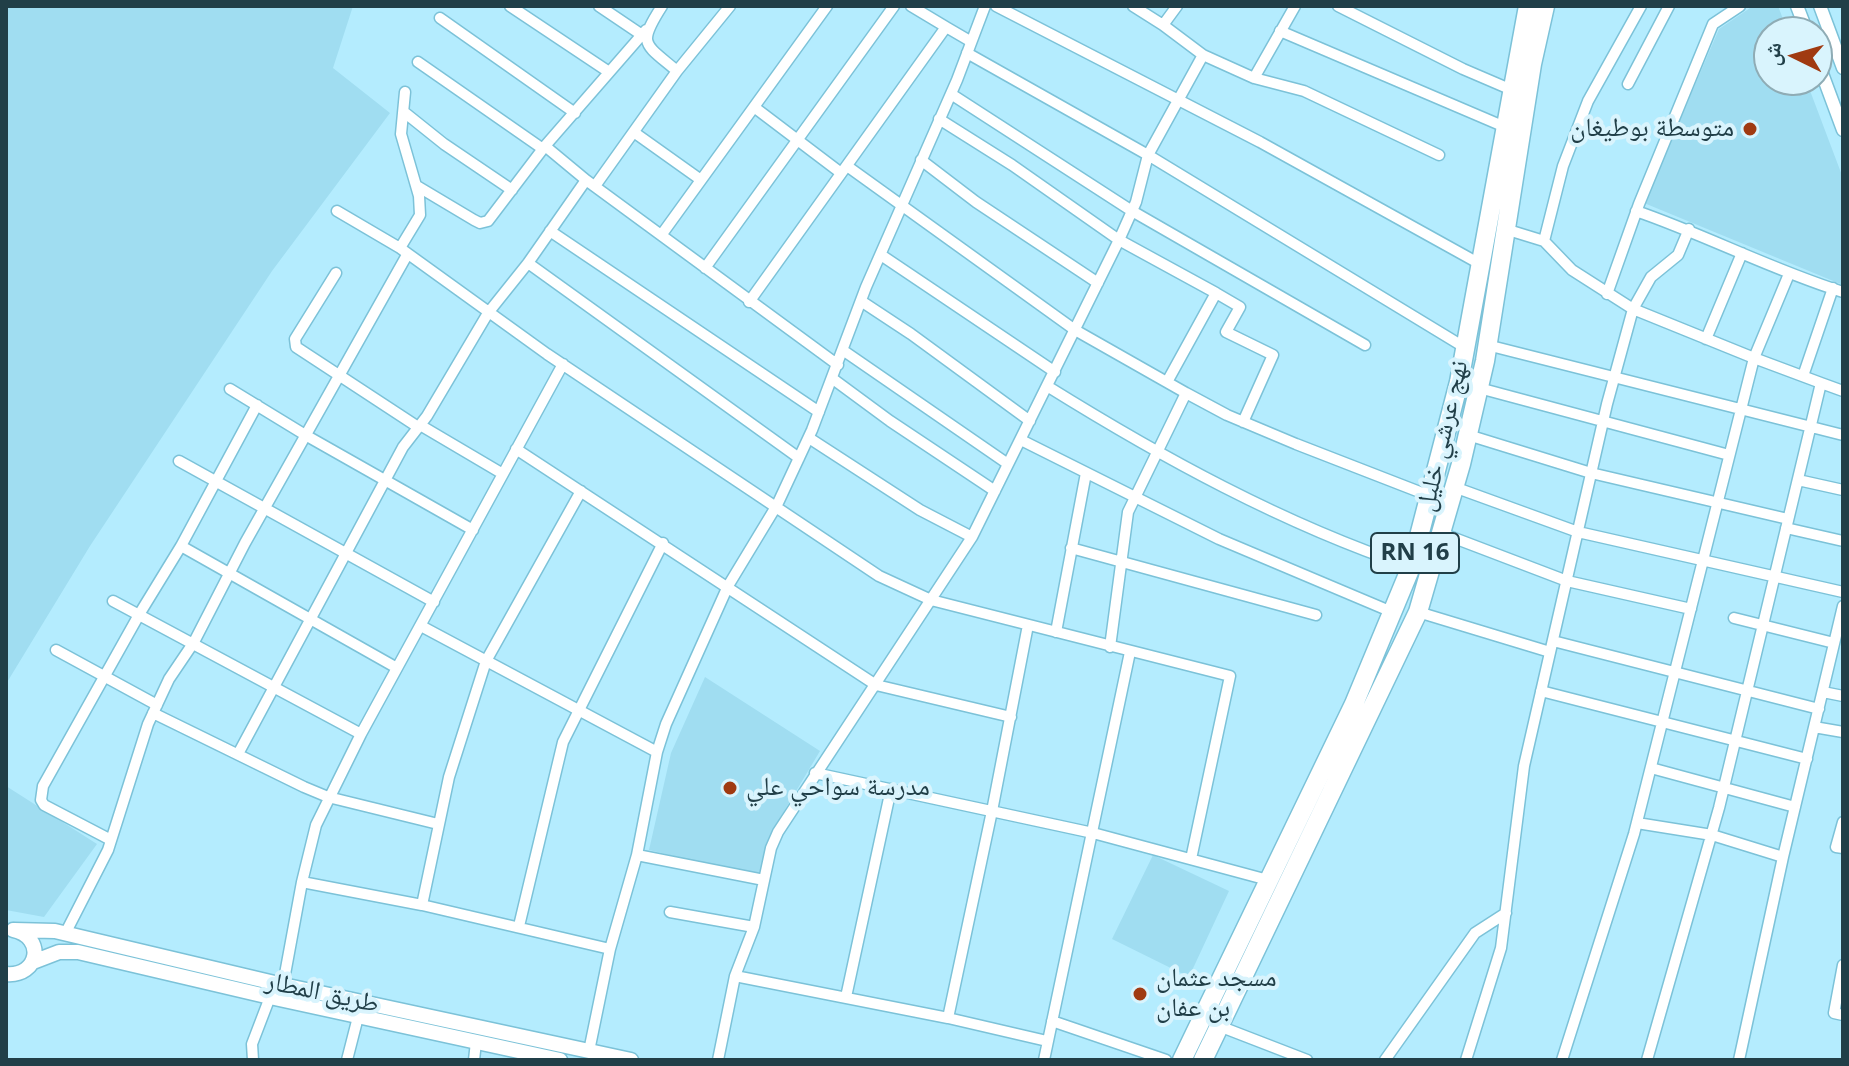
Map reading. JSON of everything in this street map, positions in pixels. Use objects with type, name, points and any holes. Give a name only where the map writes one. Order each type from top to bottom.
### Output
[{"type":"highway","name":"نهج عرشي خليل","points":[[1182,1060],[1354,704],[1411,567],[1459,382],[1528,6]]},
{"type":"highway","name":"نهج عرشي خليل","points":[[1203,1060],[1418,612],[1479,388],[1532,64],[1545,6]]},
{"type":"main road","name":"طريق المطار","points":[[10,930],[45,930],[65,934],[588,1056],[631,1060]]},
{"type":"main road","points":[[10,930],[24,933],[35,951],[33,962],[26,970],[10,977]]},
{"type":"main road","name":"طريق المطار","points":[[33,962],[59,952],[78,952],[560,1060]]},
{"type":"street","points":[[510,6],[609,72]]},
{"type":"street","points":[[599,6],[644,33],[648,46],[677,71]]},
{"type":"street","points":[[417,186],[480,223],[488,221],[544,148],[644,33],[662,6]]},
{"type":"street","points":[[238,754],[384,479],[477,336],[488,313],[550,231],[635,133],[677,71],[730,6]]},
{"type":"street","points":[[662,234],[827,6]]},
{"type":"street","points":[[705,268],[894,6]]},
{"type":"street","points":[[911,6],[970,41]]},
{"type":"street","points":[[588,1056],[610,949],[637,855],[657,752],[684,680],[728,586],[777,505],[809,438],[861,301],[951,94],[985,6]]},
{"type":"street","points":[[996,6],[1179,99],[1480,264]]},
{"type":"street","points":[[1133,6],[1203,55],[1254,78],[1304,91],[1439,155]]},
{"type":"street","points":[[1163,25],[1177,6]]},
{"type":"street","points":[[1254,78],[1295,6]]},
{"type":"street","points":[[1338,6],[1512,90]]},
{"type":"street","points":[[1544,241],[1563,166],[1588,101],[1641,6]]},
{"type":"street","points":[[1628,84],[1669,6]]},
{"type":"street","points":[[1607,294],[1636,211],[1713,24],[1740,6]]},
{"type":"street","points":[[1820,6],[1843,68]]},
{"type":"street","points":[[440,18],[575,113]]},
{"type":"street","points":[[749,302],[946,27]]},
{"type":"street","points":[[1280,31],[1505,127]]},
{"type":"street","points":[[967,53],[1148,155],[1464,347]]},
{"type":"street","points":[[718,1060],[735,976],[754,927],[771,848],[778,832],[972,537],[1119,240],[1144,176],[1148,155],[1203,55]]},
{"type":"street","points":[[418,62],[544,148],[838,365]]},
{"type":"street","points":[[65,934],[111,840],[155,709],[169,679],[194,642],[340,375],[420,215],[417,186],[401,134],[405,92]]},
{"type":"street","points":[[951,94],[1132,211],[1365,345]]},
{"type":"street","points":[[1830,96],[1843,130]]},
{"type":"street","points":[[754,107],[972,255],[1075,330],[1243,422],[1430,496]]},
{"type":"street","points":[[404,112],[444,144],[512,190]]},
{"type":"street","points":[[939,119],[1012,165],[1119,240],[1240,307],[1226,332],[1273,355],[1243,422]]},
{"type":"street","points":[[635,133],[701,180]]},
{"type":"street","points":[[921,160],[976,202],[1098,283]]},
{"type":"street","points":[[337,211],[404,251],[488,313],[879,576],[931,600],[1230,676],[1191,859]]},
{"type":"street","points":[[1636,211],[1689,229],[1789,274],[1838,290],[1803,376]]},
{"type":"street","points":[[1505,229],[1544,241],[1572,270],[1633,309],[1843,391]]},
{"type":"street","points":[[1466,1060],[1501,948],[1524,766],[1603,422],[1633,309],[1651,277],[1678,255],[1689,229]]},
{"type":"street","points":[[550,231],[819,412]]},
{"type":"street","points":[[1706,339],[1742,253]]},
{"type":"street","points":[[881,255],[1055,372]]},
{"type":"street","points":[[528,263],[799,458]]},
{"type":"street","points":[[336,273],[295,343],[300,350],[419,426],[503,474]]},
{"type":"street","points":[[1562,1060],[1637,823],[1754,358],[1789,274]]},
{"type":"street","points":[[1167,382],[1216,293]]},
{"type":"street","points":[[861,301],[1030,421]]},
{"type":"street","points":[[1487,345],[1843,435]]},
{"type":"street","points":[[844,351],[1008,464]]},
{"type":"street","points":[[283,985],[312,836],[328,797],[563,364]]},
{"type":"street","points":[[833,379],[995,491]]},
{"type":"street","points":[[1647,1060],[1725,786],[1821,383]]},
{"type":"street","points":[[1047,386],[1158,454],[1350,546],[1411,567]]},
{"type":"street","points":[[1479,388],[1729,455]]},
{"type":"street","points":[[230,389],[473,530]]},
{"type":"street","points":[[1110,647],[1128,512],[1186,393]]},
{"type":"street","points":[[111,840],[44,805],[41,800],[43,786],[181,546],[257,405]]},
{"type":"street","points":[[1468,435],[1591,473],[1718,501],[1843,541]]},
{"type":"street","points":[[809,438],[920,510],[972,537]]},
{"type":"street","points":[[1021,440],[1219,539],[1392,612]]},
{"type":"street","points":[[516,449],[876,685],[1011,717]]},
{"type":"street","points":[[179,461],[434,602]]},
{"type":"street","points":[[1056,632],[1086,473]]},
{"type":"street","points":[[1798,480],[1843,490]]},
{"type":"street","points":[[1454,487],[1578,532],[1843,592]]},
{"type":"street","points":[[422,905],[438,824],[465,722],[486,661],[581,491]]},
{"type":"street","points":[[1441,533],[1567,581],[1691,609]]},
{"type":"street","points":[[519,926],[563,742],[663,543]]},
{"type":"street","points":[[181,546],[397,668]]},
{"type":"street","points":[[1071,548],[1316,615]]},
{"type":"street","points":[[113,601],[361,734]]},
{"type":"street","points":[[1739,1060],[1783,857],[1843,606]]},
{"type":"street","points":[[1418,612],[1552,647],[1675,672],[1819,709]]},
{"type":"street","points":[[1734,618],[1834,643]]},
{"type":"street","points":[[948,1018],[1028,625]]},
{"type":"street","points":[[421,626],[657,752]]},
{"type":"street","points":[[56,650],[238,754],[328,797],[438,824]]},
{"type":"street","points":[[1044,1060],[1130,652]]},
{"type":"street","points":[[1541,691],[1807,759]]},
{"type":"street","points":[[1823,692],[1843,696]]},
{"type":"street","points":[[1814,727],[1843,732]]},
{"type":"street","points":[[1651,768],[1795,807]]},
{"type":"street","points":[[815,773],[1093,833],[1268,880]]},
{"type":"street","points":[[846,997],[891,789]]},
{"type":"street","points":[[1839,848],[1843,822]]},
{"type":"street","points":[[1637,823],[1712,835],[1783,857]]},
{"type":"street","points":[[637,855],[764,880]]},
{"type":"street","points":[[302,882],[519,926],[610,949]]},
{"type":"street","points":[[670,912],[754,927]]},
{"type":"street","points":[[1385,1060],[1475,933],[1506,913]]},
{"type":"street","points":[[1838,1014],[1843,965]]},
{"type":"street","points":[[735,976],[1047,1041]]},
{"type":"street","points":[[253,1060],[255,1035],[270,997]]},
{"type":"street","points":[[347,1060],[358,1017]]},
{"type":"street","points":[[1052,1021],[1166,1060]]},
{"type":"street","points":[[1219,1026],[1307,1060]]},
{"type":"street","points":[[474,1060],[476,1042]]},
{"type":"shaded area","points":[[6,6],[353,6],[333,68],[390,113],[272,271],[90,546],[6,684]]},
{"type":"shaded area","name":"متوسطة بوطيغان","points":[[1753,6],[1778,6],[1782,16],[1753,16],[1753,96],[1812,96],[1843,178],[1843,285],[1644,203],[1719,29]]},
{"type":"shaded area","name":"مدرسة سواحي علي","points":[[705,677],[820,751],[777,823],[758,876],[649,850],[671,753]]},
{"type":"shaded area","points":[[6,786],[97,844],[44,917],[6,910]]},
{"type":"shaded area","points":[[1153,855],[1229,891],[1189,977],[1112,939]]},
{"type":"place","name":"متوسطة بوطيغان","points":[[1750,129]]},
{"type":"place","name":"مدرسة سواحي علي","points":[[730,788]]},
{"type":"place","name":"مسجد عثمان بن عفان","points":[[1140,994]]}]
